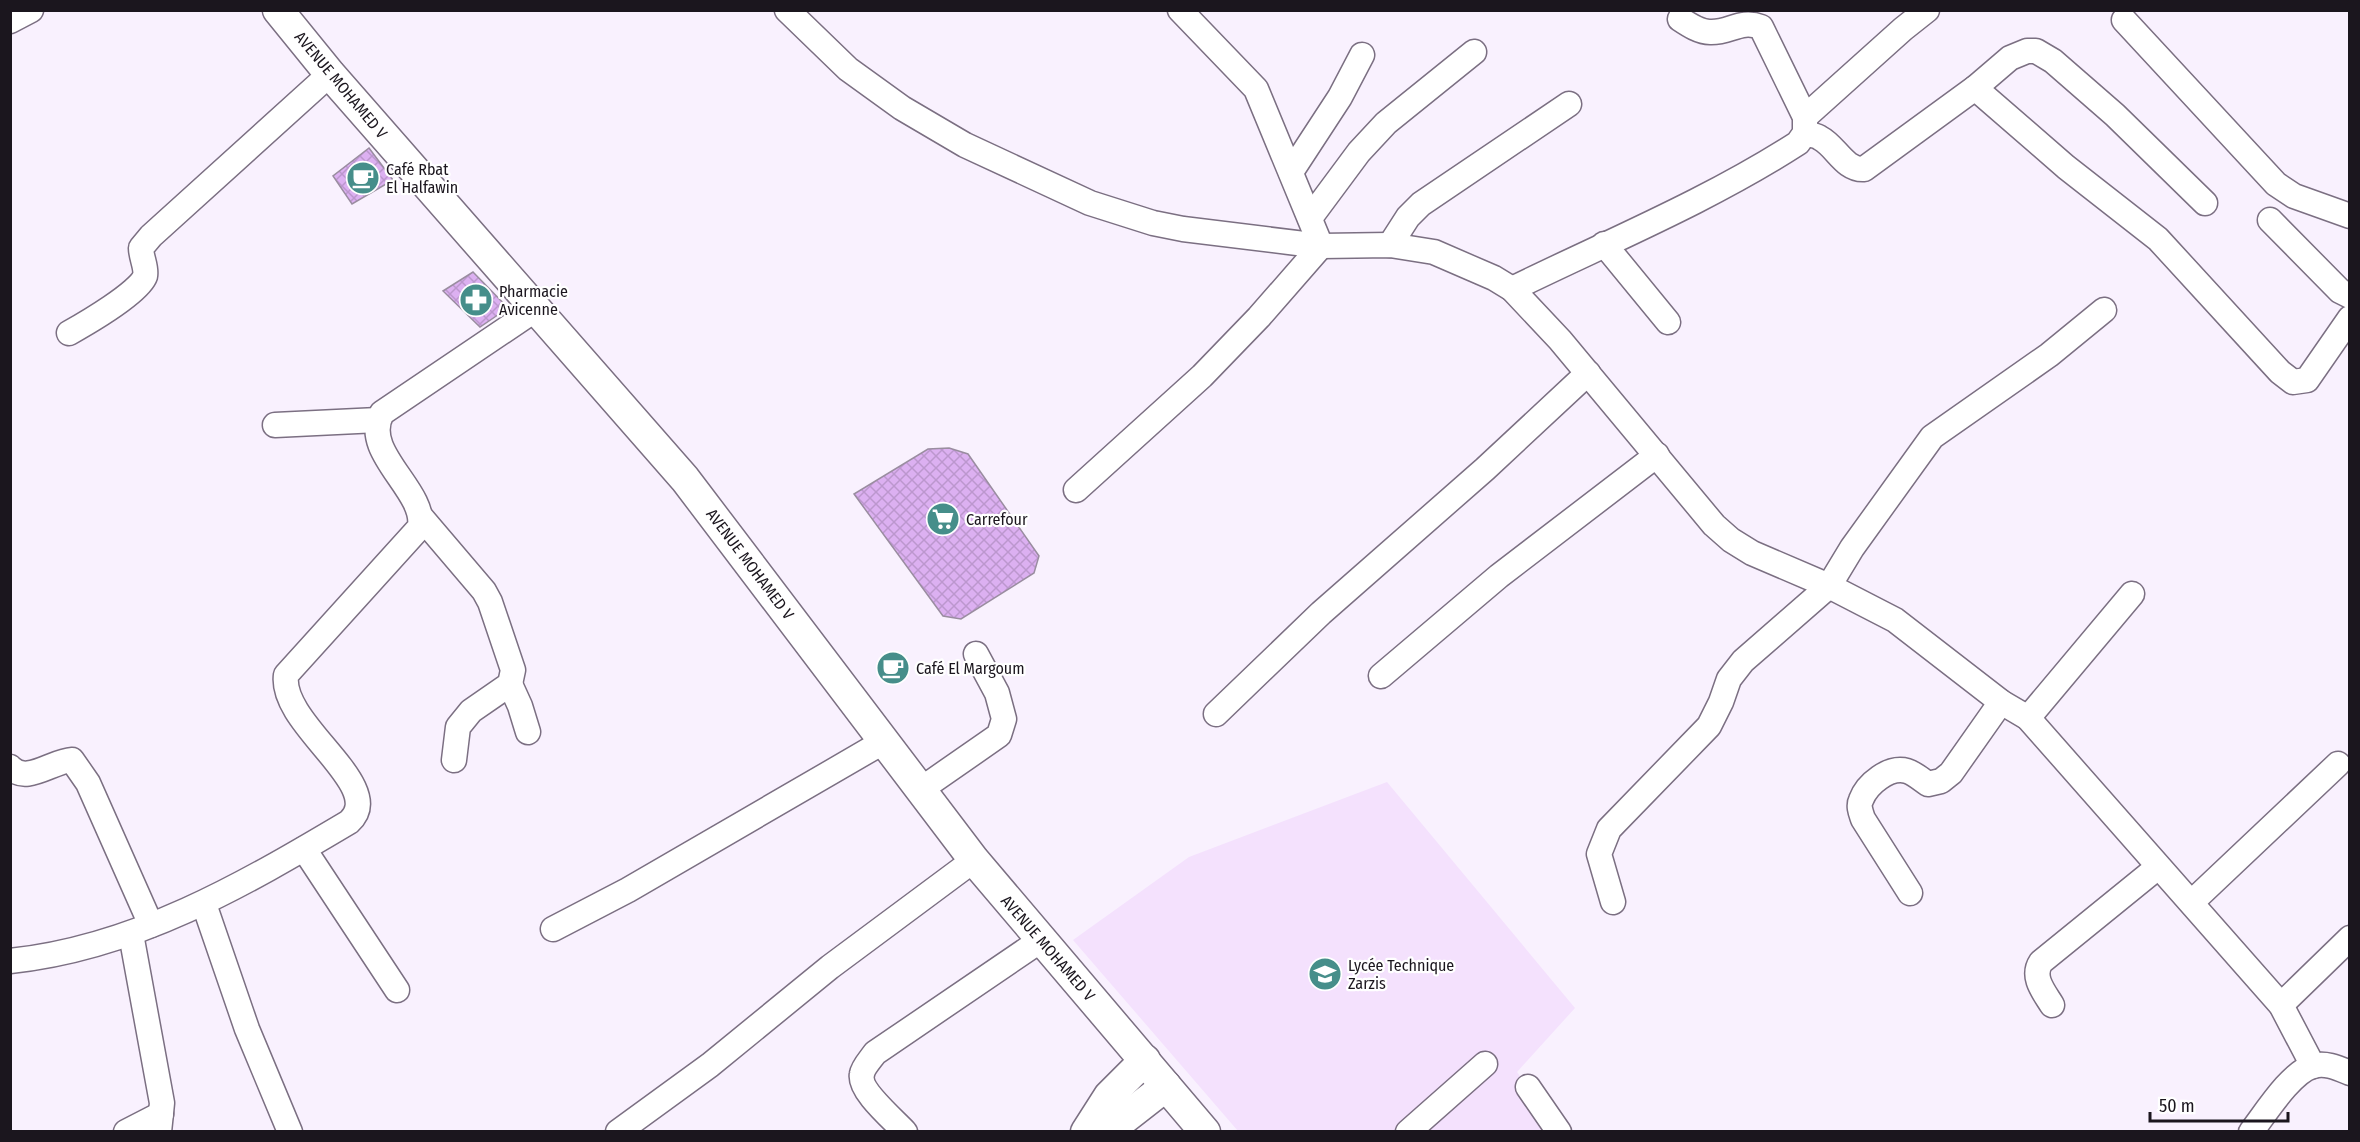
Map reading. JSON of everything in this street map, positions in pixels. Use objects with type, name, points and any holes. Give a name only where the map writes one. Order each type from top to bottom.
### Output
[{"type":"main road","name":"AVENUE MOHAMED V","points":[[279,10],[330,74],[685,479],[974,861],[1205,1131]]},
{"type":"main road","points":[[1086,1131],[1109,1096],[1145,1060]]},
{"type":"main road","points":[[1101,1131],[1125,1118],[1166,1086]]},
{"type":"street","points":[[10,21],[31,10]]},
{"type":"street","points":[[787,10],[848,69],[902,108],[965,146],[1090,203],[1153,223],[1183,229],[1321,246],[1390,245],[1434,252],[1465,264],[1512,290],[1560,340],[1714,525],[1731,540],[1752,553],[1829,586],[1894,620],[2001,702],[2028,718],[2281,1005],[2313,1066]]},
{"type":"street","points":[[1180,10],[1256,89],[1321,246]]},
{"type":"street","points":[[1512,290],[1604,244],[1709,196],[1798,143],[1805,125],[1903,29],[1927,10]]},
{"type":"street","points":[[1680,19],[1709,33],[1757,17],[1805,125],[1856,169],[1864,169],[1975,88],[2017,54],[2036,51],[2044,54],[2115,115],[2205,203]]},
{"type":"street","points":[[2124,20],[2277,184],[2294,196],[2349,216]]},
{"type":"street","points":[[1310,219],[1359,152],[1386,123],[1474,52]]},
{"type":"street","points":[[1291,172],[1340,97],[1362,55]]},
{"type":"street","points":[[69,333],[116,303],[141,283],[146,271],[141,248],[151,236],[330,74]]},
{"type":"street","points":[[1975,88],[2074,174],[2158,239],[2280,372],[2293,382],[2307,380],[2349,318]]},
{"type":"street","points":[[1390,245],[1408,217],[1421,204],[1569,104]]},
{"type":"street","points":[[2270,220],[2340,291],[2349,296]]},
{"type":"street","points":[[1604,244],[1668,322]]},
{"type":"street","points":[[1076,490],[1202,376],[1259,317],[1321,246]]},
{"type":"street","points":[[528,732],[510,684],[513,670],[490,602],[474,578],[422,517],[380,442],[377,431],[378,420],[382,413],[536,309]]},
{"type":"street","points":[[1613,902],[1599,854],[1609,830],[1709,726],[1729,679],[1743,661],[1829,586],[1852,548],[1932,437],[2049,355],[2104,310]]},
{"type":"street","points":[[1216,714],[1321,613],[1485,469],[1588,373]]},
{"type":"street","points":[[275,425],[378,420]]},
{"type":"street","points":[[1381,676],[1499,576],[1657,455]]},
{"type":"street","points":[[10,962],[44,958],[141,930],[204,904],[304,849],[356,816],[360,805],[356,789],[296,712],[288,696],[286,675],[406,544],[420,527],[422,517]]},
{"type":"street","points":[[2028,718],[2132,594]]},
{"type":"street","points":[[920,790],[999,735],[1004,719],[997,693],[976,654]]},
{"type":"street","points":[[454,760],[458,726],[471,711],[510,684]]},
{"type":"street","points":[[1910,893],[1863,819],[1860,808],[1861,800],[1877,780],[1888,773],[1908,772],[1928,784],[1941,781],[1951,773],[2001,702]]},
{"type":"street","points":[[553,929],[628,890],[883,742]]},
{"type":"street","points":[[10,767],[19,774],[26,775],[62,760],[72,760],[77,765],[88,783],[141,930],[162,1103],[160,1123],[126,1131]]},
{"type":"street","points":[[2192,902],[2338,764]]},
{"type":"street","points":[[304,849],[396,990]]},
{"type":"street","points":[[618,1131],[710,1065],[830,967],[974,861]]},
{"type":"street","points":[[2052,1005],[2037,978],[2037,968],[2041,962],[2158,867]]},
{"type":"street","points":[[204,904],[247,1029],[290,1131]]},
{"type":"street","points":[[2281,1005],[2349,938]]},
{"type":"street","points":[[905,1131],[866,1091],[862,1082],[862,1073],[875,1053],[1041,940]]},
{"type":"street","points":[[1408,1131],[1485,1064]]},
{"type":"street","points":[[2251,1131],[2301,1072],[2313,1066],[2335,1067],[2349,1072]]},
{"type":"street","points":[[1528,1087],[1559,1131]]},
{"type":"shaded area","name":"Lycée Technique Zarzis","points":[[1387,782],[1575,1008],[1517,1072],[1559,1131],[1238,1131],[1073,940],[1189,857]]},
{"type":"building","name":"Café Rbat El Halfawin","points":[[369,148],[393,180],[352,204],[333,176]]},
{"type":"building","name":"Pharmacie Avicenne","points":[[473,272],[508,308],[480,327],[443,291]]},
{"type":"building","name":"Carrefour","points":[[949,448],[968,454],[1039,556],[1034,573],[961,619],[943,616],[854,494],[928,449]]},
{"type":"place","name":"Café Rbat El Halfawin","points":[[363,178]]},
{"type":"place","name":"Pharmacie Avicenne","points":[[476,300]]},
{"type":"place","name":"Carrefour","points":[[943,519]]},
{"type":"place","name":"Café El Margoum","points":[[893,668]]},
{"type":"place","name":"Lycée Technique Zarzis","points":[[1325,974]]}]
